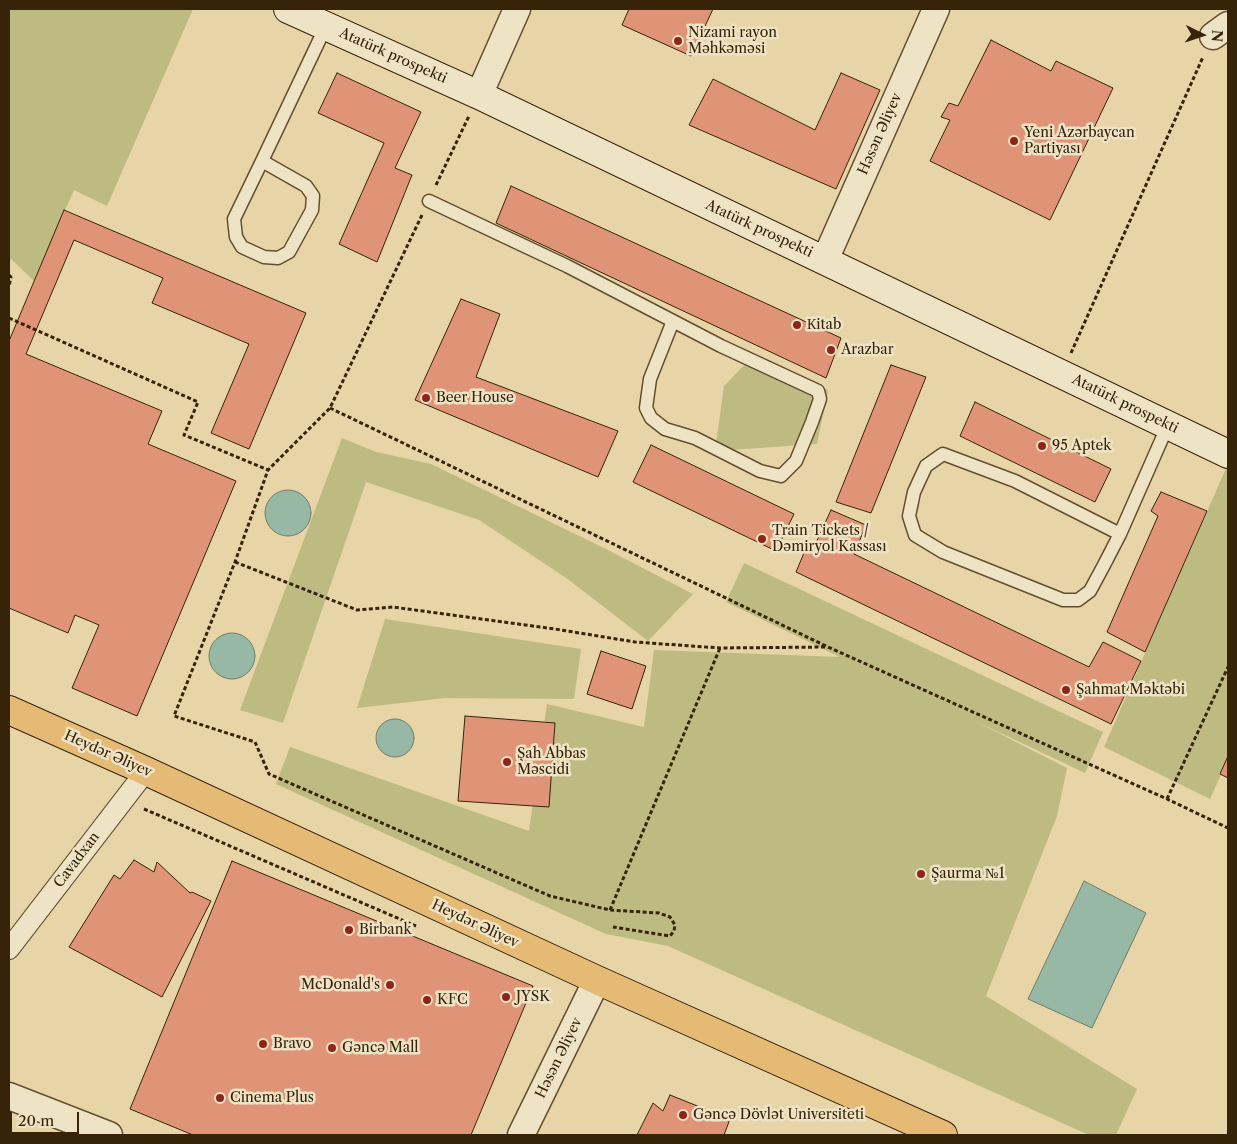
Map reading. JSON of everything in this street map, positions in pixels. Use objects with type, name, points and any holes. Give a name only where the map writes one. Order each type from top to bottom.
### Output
[{"type":"main road","name":"Atatürk prospekti","points":[[288,9],[479,95],[1228,454]]},
{"type":"main road","name":"Heydər Əliyev","points":[[9,710],[146,771],[597,980],[943,1135]]},
{"type":"street","points":[[479,95],[517,9]]},
{"type":"street","name":"Həsən Əliyev","points":[[825,260],[936,9]]},
{"type":"street","name":"Cavadxan","points":[[9,949],[146,771]]},
{"type":"street","name":"Həsən Əliyev","points":[[521,1135],[597,980]]},
{"type":"street","points":[[9,1096],[109,1135]]},
{"type":"lane","points":[[262,161],[306,186],[313,196],[312,210],[289,252],[278,258],[264,258],[242,247],[236,237],[234,219],[326,26]]},
{"type":"lane","points":[[429,201],[566,266],[673,321],[721,346],[818,391],[820,399],[796,461],[782,476],[760,471],[695,438],[665,429],[651,418],[646,408],[650,380],[673,321]]},
{"type":"lane","points":[[1120,534],[1015,481],[943,454],[926,466],[914,492],[909,516],[915,535],[944,552],[1062,600],[1078,600],[1090,591],[1120,534],[1168,425]]},
{"type":"path","points":[[1062,374],[1221,30]]},
{"type":"path","points":[[479,95],[330,408],[268,470],[235,562],[174,716],[255,742],[269,774],[550,896],[610,910],[659,913],[670,917],[675,925],[674,931],[670,936],[613,927]]},
{"type":"path","points":[[9,275],[12,276],[9,286]]},
{"type":"path","points":[[9,318],[198,402],[184,436],[268,470]]},
{"type":"path","points":[[330,408],[828,647],[1228,828]]},
{"type":"path","points":[[235,562],[357,610],[393,607],[635,642],[720,648],[828,647]]},
{"type":"path","points":[[610,910],[720,648]]},
{"type":"path","points":[[1167,799],[1228,667]]},
{"type":"path","points":[[123,800],[424,930]]},
{"type":"shaded area","points":[[9,9],[193,9],[107,206],[74,190],[34,281],[11,259],[9,264]]},
{"type":"shaded area","points":[[753,356],[828,390],[817,444],[715,451],[724,386]]},
{"type":"shaded area","points":[[342,438],[376,452],[431,464],[604,548],[693,594],[648,641],[569,580],[479,520],[366,482],[283,723],[240,710]]},
{"type":"shaded area","points":[[1227,466],[1228,759],[1210,799],[1104,747]]},
{"type":"shaded area","points":[[283,490],[293,490],[307,500],[311,513],[307,526],[301,532],[293,536],[283,536],[269,526],[265,518],[265,508],[275,494]]},
{"type":"shaded area","points":[[744,563],[1103,732],[1085,773],[975,721],[1067,768],[1057,816],[986,996],[1137,1089],[1116,1135],[1089,1135],[668,946],[606,934],[276,784],[290,747],[529,831],[547,704],[644,727],[654,650],[840,657],[726,602]]},
{"type":"shaded area","points":[[385,619],[581,649],[574,699],[445,698],[357,708]]},
{"type":"shaded area","points":[[227,633],[237,633],[251,643],[255,656],[251,669],[245,675],[237,679],[227,679],[213,669],[209,661],[209,651],[219,637]]},
{"type":"shaded area","points":[[395,719],[408,725],[414,738],[408,751],[395,757],[382,751],[376,738],[382,725]]},
{"type":"shaded area","points":[[1084,881],[1146,913],[1092,1028],[1028,999]]},
{"type":"building","name":"Nizami rayon Məhkəməsi","points":[[629,9],[713,9],[691,56],[622,25]]},
{"type":"building","name":"Yeni Azərbaycan Partiyası","points":[[991,40],[1051,71],[1056,61],[1113,88],[1050,220],[930,161],[950,120],[941,117],[949,103],[958,106]]},
{"type":"building","points":[[337,73],[421,112],[395,168],[412,175],[377,262],[339,244],[384,143],[318,113]]},
{"type":"building","points":[[841,73],[880,90],[836,189],[689,125],[713,79],[815,130]]},
{"type":"building","points":[[511,186],[841,338],[826,378],[496,223]]},
{"type":"building","points":[[64,210],[306,313],[249,449],[211,433],[249,344],[152,303],[163,278],[74,240],[26,354],[162,411],[148,444],[236,481],[137,716],[72,688],[99,625],[75,615],[68,633],[9,608],[9,341]]},
{"type":"building","points":[[461,299],[500,314],[476,377],[618,431],[598,477],[415,400]]},
{"type":"building","points":[[891,365],[926,377],[871,513],[836,502]]},
{"type":"building","points":[[975,402],[1111,469],[1095,502],[960,436]]},
{"type":"building","points":[[651,445],[794,514],[776,551],[633,482]]},
{"type":"building","points":[[1161,492],[1207,511],[1145,652],[1107,632],[1158,516],[1151,511]]},
{"type":"building","points":[[831,510],[866,525],[854,554],[1089,667],[1103,642],[1141,661],[1111,724],[796,572],[809,541],[815,545]]},
{"type":"building","points":[[601,651],[646,666],[632,709],[587,694]]},
{"type":"building","name":"Şah Abbas Məscidi","points":[[465,716],[555,723],[549,807],[458,801]]},
{"type":"building","points":[[1228,756],[1228,778],[1220,774]]},
{"type":"building","points":[[134,860],[154,872],[157,862],[190,893],[192,892],[211,901],[162,997],[69,947],[114,875],[120,879]]},
{"type":"building","name":"Gəncə Mall","points":[[232,861],[533,986],[471,1135],[193,1135],[130,1109]]},
{"type":"building","name":"Gəncə Dövlət Universiteti","points":[[670,1095],[730,1119],[724,1135],[637,1135],[653,1103],[663,1111]]},
{"type":"place","name":"Nizami rayon Məhkəməsi","points":[[678,41]]},
{"type":"place","name":"Yeni Azərbaycan Partiyası","points":[[1014,141]]},
{"type":"place","name":"Кitab","points":[[797,325]]},
{"type":"place","name":"Arazbar","points":[[831,350]]},
{"type":"place","name":"Beer House","points":[[426,398]]},
{"type":"place","name":"95 Aptek","points":[[1042,446]]},
{"type":"place","name":"Train Tickets / Dəmiryol Kassası","points":[[762,539]]},
{"type":"place","name":"Şahmat Məktəbi","points":[[1066,690]]},
{"type":"place","name":"Şah Abbas Məscidi","points":[[507,762]]},
{"type":"place","name":"Şaurma №1","points":[[921,874]]},
{"type":"place","name":"Birbank","points":[[349,930]]},
{"type":"place","name":"McDonald's","points":[[390,985]]},
{"type":"place","name":"JYSK","points":[[506,997]]},
{"type":"place","name":"KFC","points":[[427,1000]]},
{"type":"place","name":"Bravo","points":[[263,1044]]},
{"type":"place","name":"Gəncə Mall","points":[[332,1048]]},
{"type":"place","name":"Cinema Plus","points":[[220,1098]]},
{"type":"place","name":"Gəncə Dövlət Universiteti","points":[[683,1115]]}]
